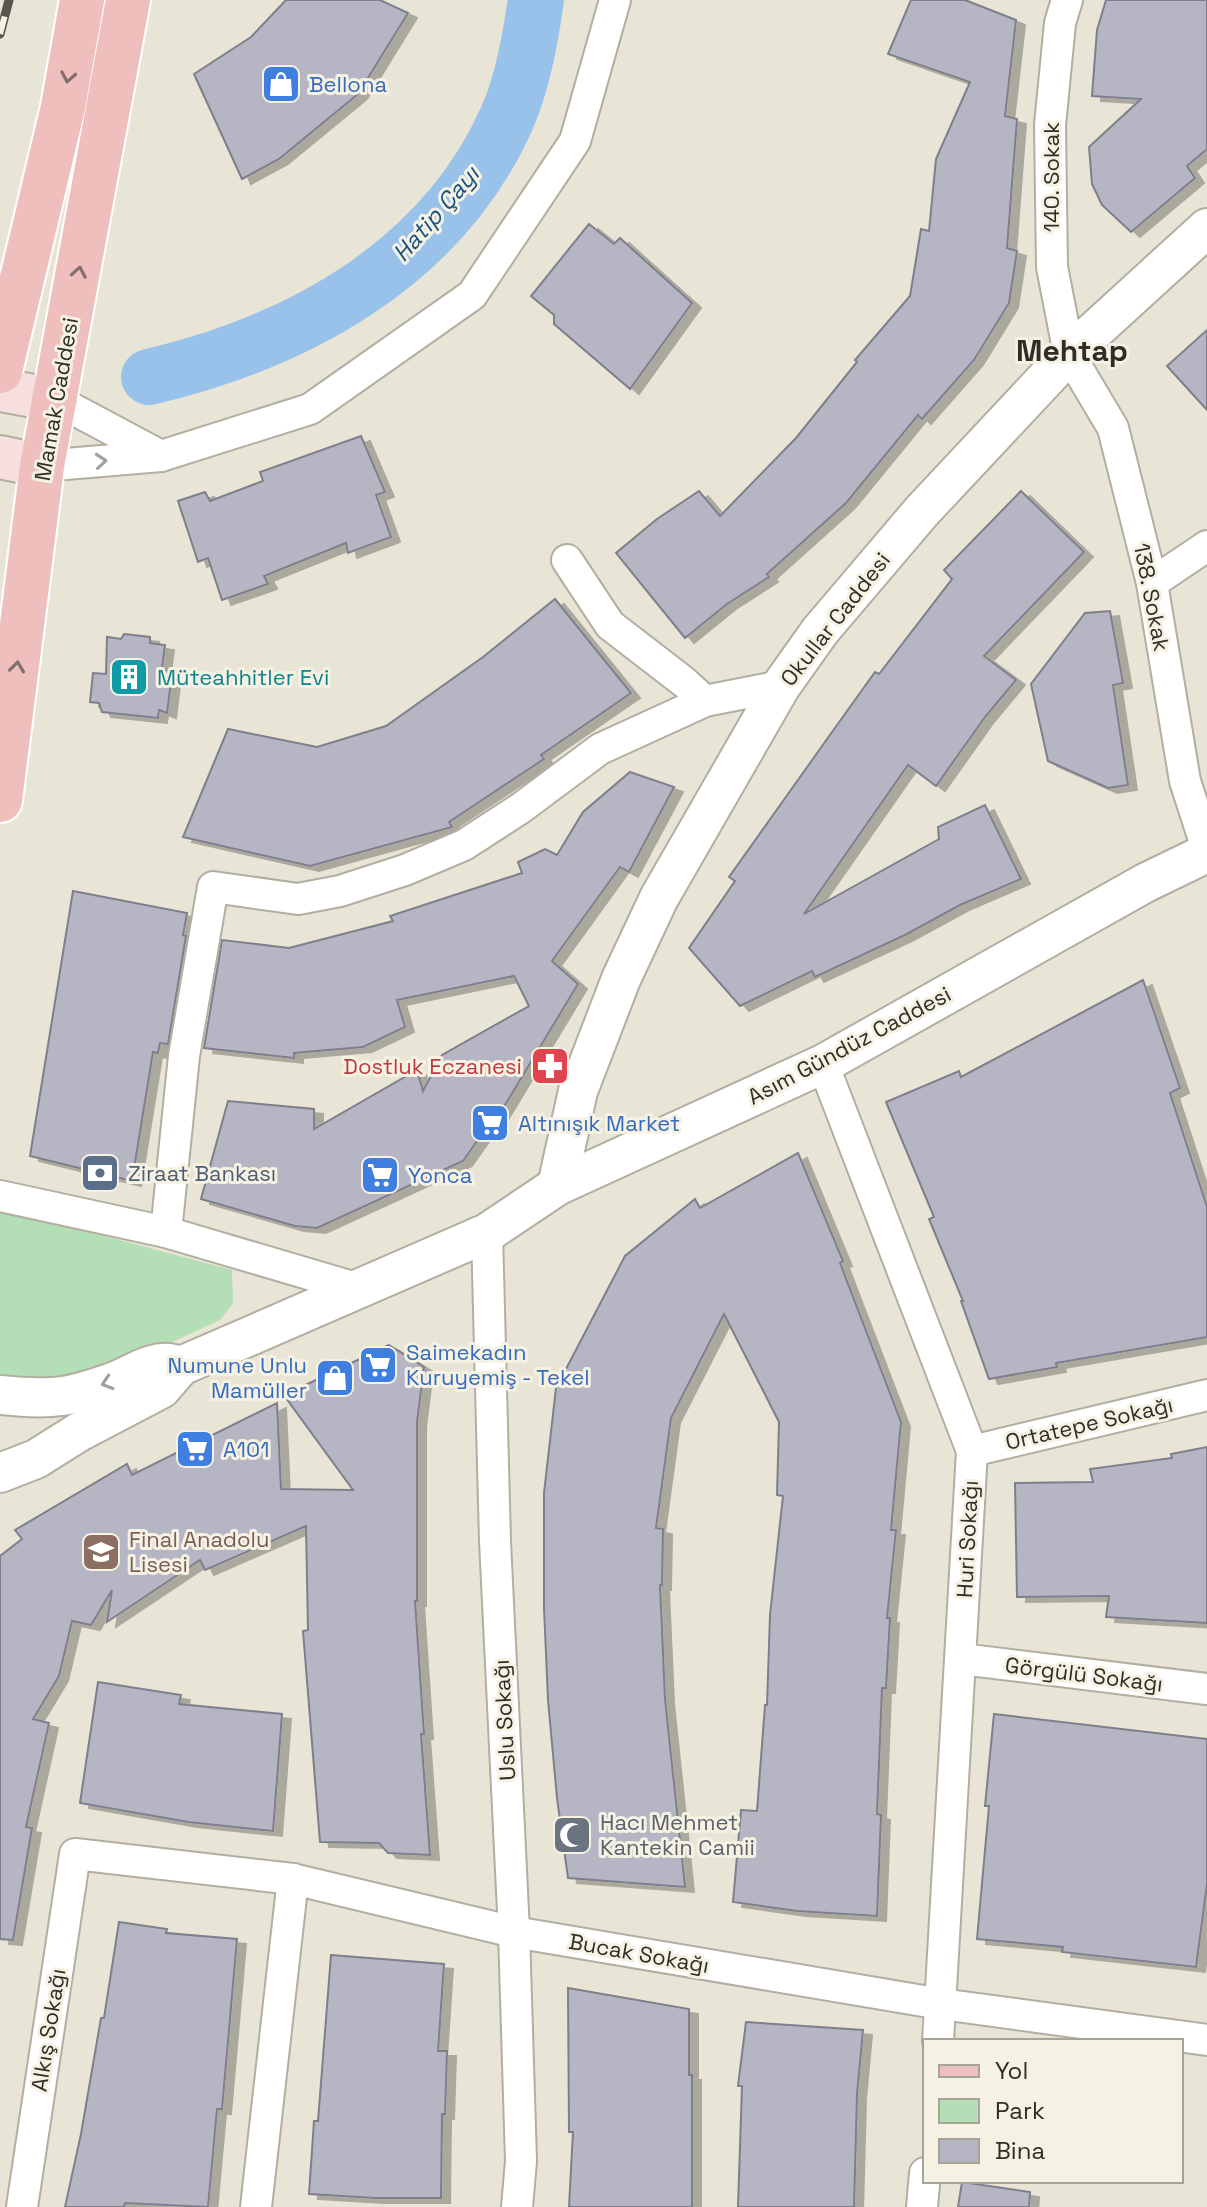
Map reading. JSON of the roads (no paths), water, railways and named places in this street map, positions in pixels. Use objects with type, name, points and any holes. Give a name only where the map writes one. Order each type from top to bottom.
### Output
[{"type":"main road","points":[[0,371],[63,107],[82,0]]},
{"type":"main road","name":"Mamak Caddesi","points":[[0,800],[42,466],[128,0]]},
{"type":"main road","points":[[0,390],[56,400]]},
{"type":"main road","points":[[0,457],[42,466]]},
{"type":"street","points":[[42,466],[161,456],[310,409],[472,295],[575,141],[615,0]]},
{"type":"street","name":"140. Sokak","points":[[1067,0],[1060,23],[1050,125],[1052,267],[1069,354]]},
{"type":"street","name":"Okullar Caddesi","points":[[557,1186],[578,1091],[621,979],[659,898],[781,686],[820,631],[922,511],[1069,354],[1207,228]]},
{"type":"street","name":"138. Sokak","points":[[1069,354],[1113,428],[1152,583],[1185,781],[1207,851]]},
{"type":"street","points":[[56,400],[161,456]]},
{"type":"street","points":[[1152,583],[1207,546]]},
{"type":"street","points":[[567,560],[610,625],[705,701]]},
{"type":"street","points":[[166,1232],[184,1056],[213,887],[298,899],[340,891],[405,870],[464,845],[521,808],[600,749],[705,701],[781,686]]},
{"type":"street","name":"Asım Gündüz Caddesi","points":[[0,1473],[36,1459],[79,1432],[161,1389],[181,1366],[487,1233],[557,1186],[823,1064],[1207,851]]},
{"type":"street","name":"Huri Sokağı","points":[[823,1064],[972,1451],[938,2039]]},
{"type":"street","points":[[0,1196],[166,1232],[356,1288]]},
{"type":"street","name":"Uslu Sokağı","points":[[487,1233],[495,1541],[514,1932],[521,2161],[517,2207]]},
{"type":"street","name":"Asım Gündüz Caddesi","points":[[0,1395],[27,1398],[62,1396],[111,1383],[150,1366],[168,1363],[181,1366]]},
{"type":"street","name":"Ortatepe Sokağı","points":[[972,1451],[1207,1395]]},
{"type":"street","name":"Görgülü Sokağı","points":[[961,1659],[1207,1689]]},
{"type":"street","name":"Bucak Sokağı","points":[[75,1854],[293,1879],[514,1932],[941,2004],[1207,2040]]},
{"type":"street","name":"Alkış Sokağı","points":[[22,2207],[75,1854]]},
{"type":"street","points":[[256,2207],[293,1879]]},
{"type":"street","points":[[922,2207],[924,2183]]},
{"type":"waterway","name":"Hatip Çayı","points":[[149,377],[259,342],[311,318],[360,289],[404,255],[445,215],[479,170],[507,118],[522,75],[536,0]]},
{"type":"railway","points":[[0,34],[9,0]]},
{"type":"place","name":"Bellona","points":[[281,84]]},
{"type":"place","name":"Müteahhitler Evi","points":[[129,677]]},
{"type":"place","name":"Dostluk Eczanesi","points":[[550,1066]]},
{"type":"place","name":"Altınışık Market","points":[[490,1123]]},
{"type":"place","name":"Ziraat Bankası","points":[[100,1173]]},
{"type":"place","name":"Yonca","points":[[380,1175]]},
{"type":"place","name":"Saimekadın Kuruyemiş - Tekel","points":[[378,1365]]},
{"type":"place","name":"Numune Unlu Mamüller","points":[[335,1378]]},
{"type":"place","name":"A101","points":[[195,1449]]},
{"type":"place","name":"Final Anadolu Lisesi","points":[[101,1552]]},
{"type":"place","name":"Hacı Mehmet Kantekin Camii","points":[[572,1835]]},
{"type":"district","name":"Mehtap","points":[[1072,351]]}]
